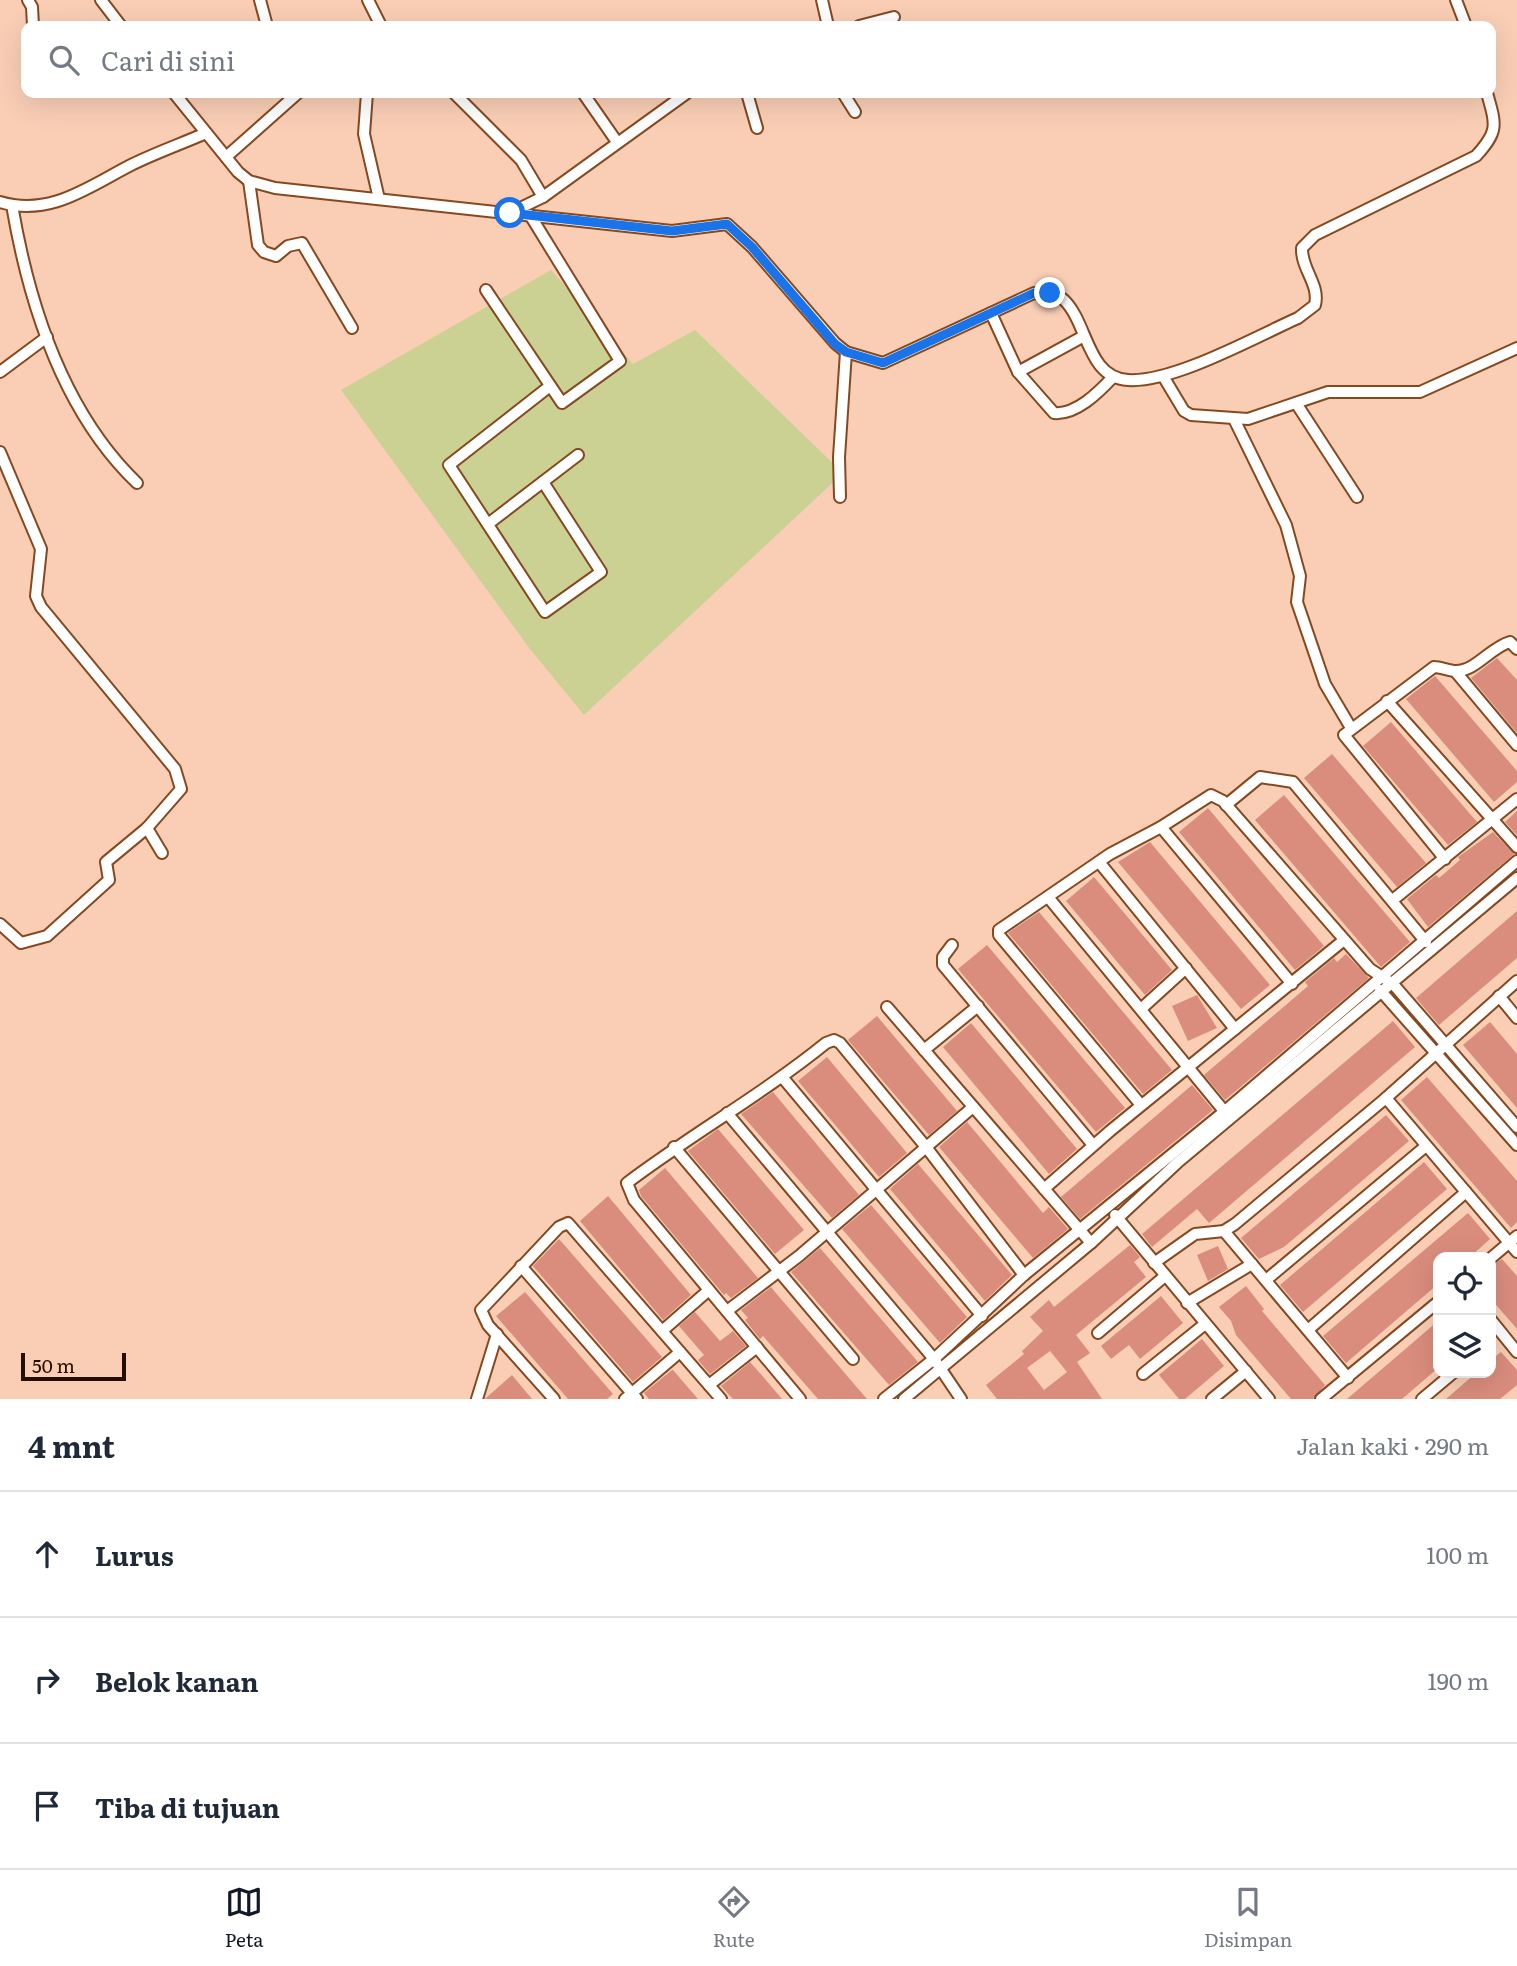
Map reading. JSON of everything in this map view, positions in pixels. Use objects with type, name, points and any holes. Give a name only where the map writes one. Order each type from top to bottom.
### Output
[{"type":"street","points":[[101,0],[117,21]]},
{"type":"street","points":[[260,0],[266,21]]},
{"type":"street","points":[[369,0],[379,21]]},
{"type":"street","points":[[822,0],[824,21]]},
{"type":"street","points":[[1456,0],[1464,21]]},
{"type":"street","points":[[33,2],[33,21]]},
{"type":"street","points":[[878,21],[894,17]]},
{"type":"street","points":[[178,98],[249,181],[275,188],[672,231],[727,224],[752,247],[835,344],[846,352],[883,363],[1034,293],[1050,293],[1064,300],[1101,368],[1113,377],[1128,380],[1163,376],[1298,318],[1315,305],[1318,294],[1302,258],[1302,248],[1315,235],[1476,156],[1494,136],[1494,118],[1488,98]]},
{"type":"street","points":[[226,157],[292,98]]},
{"type":"street","points":[[367,98],[364,134],[379,199]]},
{"type":"street","points":[[459,98],[521,160],[543,197]]},
{"type":"street","points":[[586,98],[617,142]]},
{"type":"street","points":[[510,213],[543,197],[680,98]]},
{"type":"street","points":[[748,98],[757,128]]},
{"type":"street","points":[[846,98],[855,112]]},
{"type":"street","points":[[0,202],[32,207],[58,203],[132,165],[206,133]]},
{"type":"street","points":[[249,181],[258,244],[264,252],[276,256],[297,242],[302,243],[352,328]]},
{"type":"street","points":[[12,205],[20,249],[47,337],[93,434],[112,459],[137,483]]},
{"type":"street","points":[[486,290],[562,403],[620,361],[530,215]]},
{"type":"street","points":[[991,313],[1018,372],[1054,413],[1065,414],[1099,392],[1113,377]]},
{"type":"street","points":[[1018,372],[1084,336]]},
{"type":"street","points":[[0,372],[47,337]]},
{"type":"street","points":[[1163,376],[1184,411],[1191,415],[1248,419],[1328,393],[1420,392],[1517,348]]},
{"type":"street","points":[[840,497],[839,457],[846,352]]},
{"type":"street","points":[[543,482],[601,572],[545,612],[449,465],[550,386]]},
{"type":"street","points":[[1296,403],[1357,497]]},
{"type":"street","points":[[1234,419],[1286,525],[1300,576],[1297,601],[1325,684],[1351,729]]},
{"type":"street","points":[[0,452],[41,549],[36,596],[41,607],[110,688],[179,779],[181,789],[147,828],[106,862],[108,880],[47,936],[21,943],[0,924]]},
{"type":"street","points":[[488,524],[578,455]]},
{"type":"street","points":[[1445,859],[1344,738],[1351,729],[1434,667],[1455,671],[1472,666],[1502,644],[1510,642],[1517,649]]},
{"type":"street","points":[[1455,671],[1517,745]]},
{"type":"street","points":[[1387,701],[1517,847]]},
{"type":"street","points":[[1226,805],[1261,778],[1293,782],[1394,899],[1426,942]]},
{"type":"street","points":[[1142,1105],[999,935],[1007,923],[1099,862],[1211,795],[1220,797],[1344,940],[1446,1043],[1517,1127]]},
{"type":"street","points":[[1394,899],[1517,799]]},
{"type":"street","points":[[1161,827],[1292,984]]},
{"type":"street","points":[[147,828],[162,853]]},
{"type":"street","points":[[904,1399],[1091,1244],[1228,1115],[1384,981],[1517,861]]},
{"type":"street","points":[[1099,862],[1235,1029]]},
{"type":"street","points":[[884,1399],[934,1359],[1024,1275],[1382,993],[1384,981],[1517,878]]},
{"type":"street","points":[[1048,897],[1228,1115]]},
{"type":"street","points":[[1044,1189],[1093,1145],[1344,940]]},
{"type":"street","points":[[952,945],[943,957],[943,965],[1093,1145]]},
{"type":"street","points":[[1141,1009],[1186,968]]},
{"type":"street","points":[[1154,1263],[1195,1234],[1224,1231],[1386,1098],[1517,981]]},
{"type":"street","points":[[1382,993],[1517,1145]]},
{"type":"street","points":[[1499,996],[1517,1018]]},
{"type":"street","points":[[925,1050],[978,1006]]},
{"type":"street","points":[[887,1007],[1091,1244]]},
{"type":"street","points":[[800,1399],[627,1189],[627,1183],[674,1147],[783,1078],[834,1040],[926,1147],[1024,1275]]},
{"type":"street","points":[[783,1078],[982,1315]]},
{"type":"street","points":[[1386,1098],[1466,1192],[1513,1239],[1517,1252]]},
{"type":"street","points":[[727,1311],[828,1230],[973,1107]]},
{"type":"street","points":[[727,1113],[934,1359],[961,1399]]},
{"type":"street","points":[[1266,1280],[1426,1146]]},
{"type":"street","points":[[674,1147],[853,1359]]},
{"type":"street","points":[[1308,1330],[1466,1192]]},
{"type":"street","points":[[1108,1208],[1269,1399]]},
{"type":"street","points":[[554,1399],[482,1318],[481,1310],[559,1227],[572,1223],[721,1399]]},
{"type":"street","points":[[1224,1231],[1349,1378]]},
{"type":"street","points":[[1496,1254],[1513,1239]]},
{"type":"street","points":[[1188,1303],[1252,1264]]},
{"type":"street","points":[[521,1266],[631,1397],[680,1352]]},
{"type":"street","points":[[1098,1334],[1165,1276]]},
{"type":"street","points":[[662,1331],[709,1290]]},
{"type":"street","points":[[1321,1399],[1433,1307]]},
{"type":"street","points":[[1143,1374],[1205,1324]]},
{"type":"street","points":[[1496,1326],[1517,1352]]},
{"type":"street","points":[[1496,1337],[1501,1333]]},
{"type":"street","points":[[477,1399],[497,1334]]},
{"type":"street","points":[[709,1385],[757,1347]]},
{"type":"street","points":[[1212,1399],[1246,1371]]},
{"type":"street","points":[[1422,1399],[1447,1378]]},
{"type":"green space","points":[[551,270],[633,364],[695,330],[843,473],[584,715],[530,649],[341,390]]},
{"type":"building","points":[[1497,658],[1517,680],[1517,733],[1471,678]]},
{"type":"building","points":[[1435,676],[1517,771],[1517,782],[1494,802],[1406,699]]},
{"type":"building","points":[[1391,722],[1477,822],[1448,845],[1363,746]]},
{"type":"building","points":[[1332,754],[1426,863],[1397,887],[1304,778]]},
{"type":"building","points":[[1284,795],[1410,942],[1381,967],[1255,820]]},
{"type":"building","points":[[1208,808],[1324,946],[1295,970],[1179,832]]},
{"type":"building","points":[[1517,811],[1517,835],[1505,822]]},
{"type":"building","points":[[1493,832],[1514,854],[1428,927],[1407,899],[1436,875],[1439,878],[1460,860],[1458,857]]},
{"type":"building","points":[[1150,842],[1270,985],[1241,1009],[1118,862]]},
{"type":"building","points":[[1094,877],[1172,970],[1145,995],[1066,901]]},
{"type":"building","points":[[1517,911],[1517,958],[1439,1025],[1416,998]]},
{"type":"building","points":[[1039,912],[1172,1070],[1143,1094],[1008,933]]},
{"type":"building","points":[[987,945],[1125,1108],[1096,1132],[958,969]]},
{"type":"building","points":[[1346,954],[1369,978],[1225,1100],[1204,1075],[1308,986],[1305,982],[1334,958],[1337,962]]},
{"type":"building","points":[[1197,995],[1217,1028],[1188,1041],[1172,1006]]},
{"type":"building","points":[[877,1016],[957,1111],[929,1135],[848,1040]]},
{"type":"building","points":[[1393,1021],[1415,1047],[1209,1223],[1197,1209],[1152,1247],[1142,1234]]},
{"type":"building","points":[[1490,1022],[1517,1054],[1517,1108],[1463,1045]]},
{"type":"building","points":[[971,1023],[1077,1149],[1049,1174],[943,1047]]},
{"type":"building","points":[[827,1057],[907,1153],[879,1177],[798,1081]]},
{"type":"building","points":[[1427,1077],[1517,1181],[1517,1222],[1511,1228],[1401,1100]]},
{"type":"building","points":[[1192,1085],[1213,1110],[1080,1219],[1061,1197]]},
{"type":"building","points":[[773,1092],[859,1195],[832,1218],[741,1114]]},
{"type":"building","points":[[1386,1115],[1409,1141],[1284,1247],[1259,1259],[1241,1238]]},
{"type":"building","points":[[967,1122],[1043,1213],[1049,1207],[1068,1229],[1033,1258],[939,1147]]},
{"type":"building","points":[[718,1129],[804,1230],[775,1254],[688,1151]]},
{"type":"building","points":[[1424,1162],[1447,1189],[1303,1312],[1280,1285]]},
{"type":"building","points":[[918,1164],[1012,1275],[985,1301],[890,1189]]},
{"type":"building","points":[[665,1168],[758,1278],[731,1298],[726,1293],[724,1295],[641,1196],[639,1190]]},
{"type":"building","points":[[608,1196],[691,1295],[663,1320],[580,1221]]},
{"type":"building","points":[[871,1205],[967,1317],[940,1343],[842,1229]]},
{"type":"building","points":[[1468,1213],[1490,1239],[1476,1252],[1433,1252],[1433,1288],[1346,1363],[1323,1336]]},
{"type":"building","points":[[559,1239],[662,1357],[633,1382],[533,1266]]},
{"type":"building","points":[[1130,1245],[1140,1257],[1134,1262],[1146,1277],[1076,1335],[1090,1353],[1077,1362],[1102,1399],[997,1399],[986,1385],[1024,1354],[1022,1351],[1043,1331],[1030,1317],[1049,1300],[1054,1307]],"holes":[[[1050,1351],[1067,1372],[1044,1390],[1027,1368]]]},
{"type":"building","points":[[1218,1246],[1228,1269],[1208,1281],[1197,1255]]},
{"type":"building","points":[[820,1248],[918,1362],[889,1385],[791,1272]]},
{"type":"building","points":[[1502,1259],[1517,1276],[1517,1329],[1496,1305],[1496,1263]]},
{"type":"building","points":[[1246,1286],[1264,1309],[1262,1311],[1325,1385],[1313,1399],[1291,1399],[1236,1335],[1231,1321],[1219,1307]]},
{"type":"building","points":[[771,1287],[867,1399],[818,1399],[763,1336],[760,1339],[745,1320],[748,1318],[741,1310]]},
{"type":"building","points":[[525,1292],[613,1394],[607,1399],[568,1399],[496,1316]]},
{"type":"building","points":[[1161,1296],[1183,1323],[1140,1359],[1129,1345],[1111,1359],[1101,1346]]},
{"type":"building","points":[[695,1312],[720,1341],[733,1331],[746,1346],[710,1374],[698,1360],[704,1355],[679,1326]]},
{"type":"building","points":[[1433,1325],[1433,1372],[1402,1399],[1347,1399]]},
{"type":"building","points":[[1202,1339],[1224,1366],[1185,1399],[1179,1399],[1159,1375]]},
{"type":"building","points":[[1501,1352],[1517,1370],[1517,1385],[1500,1399],[1446,1399],[1470,1378],[1496,1378],[1496,1356]]},
{"type":"building","points":[[750,1362],[782,1399],[733,1399],[721,1386]]},
{"type":"building","points":[[672,1370],[698,1399],[649,1399],[644,1393]]},
{"type":"building","points":[[512,1375],[532,1399],[485,1399],[486,1398]]},
{"type":"route","points":[[510,213],[672,231],[727,224],[784,282],[835,344],[846,352],[883,363],[1034,293],[1050,293]]}]
